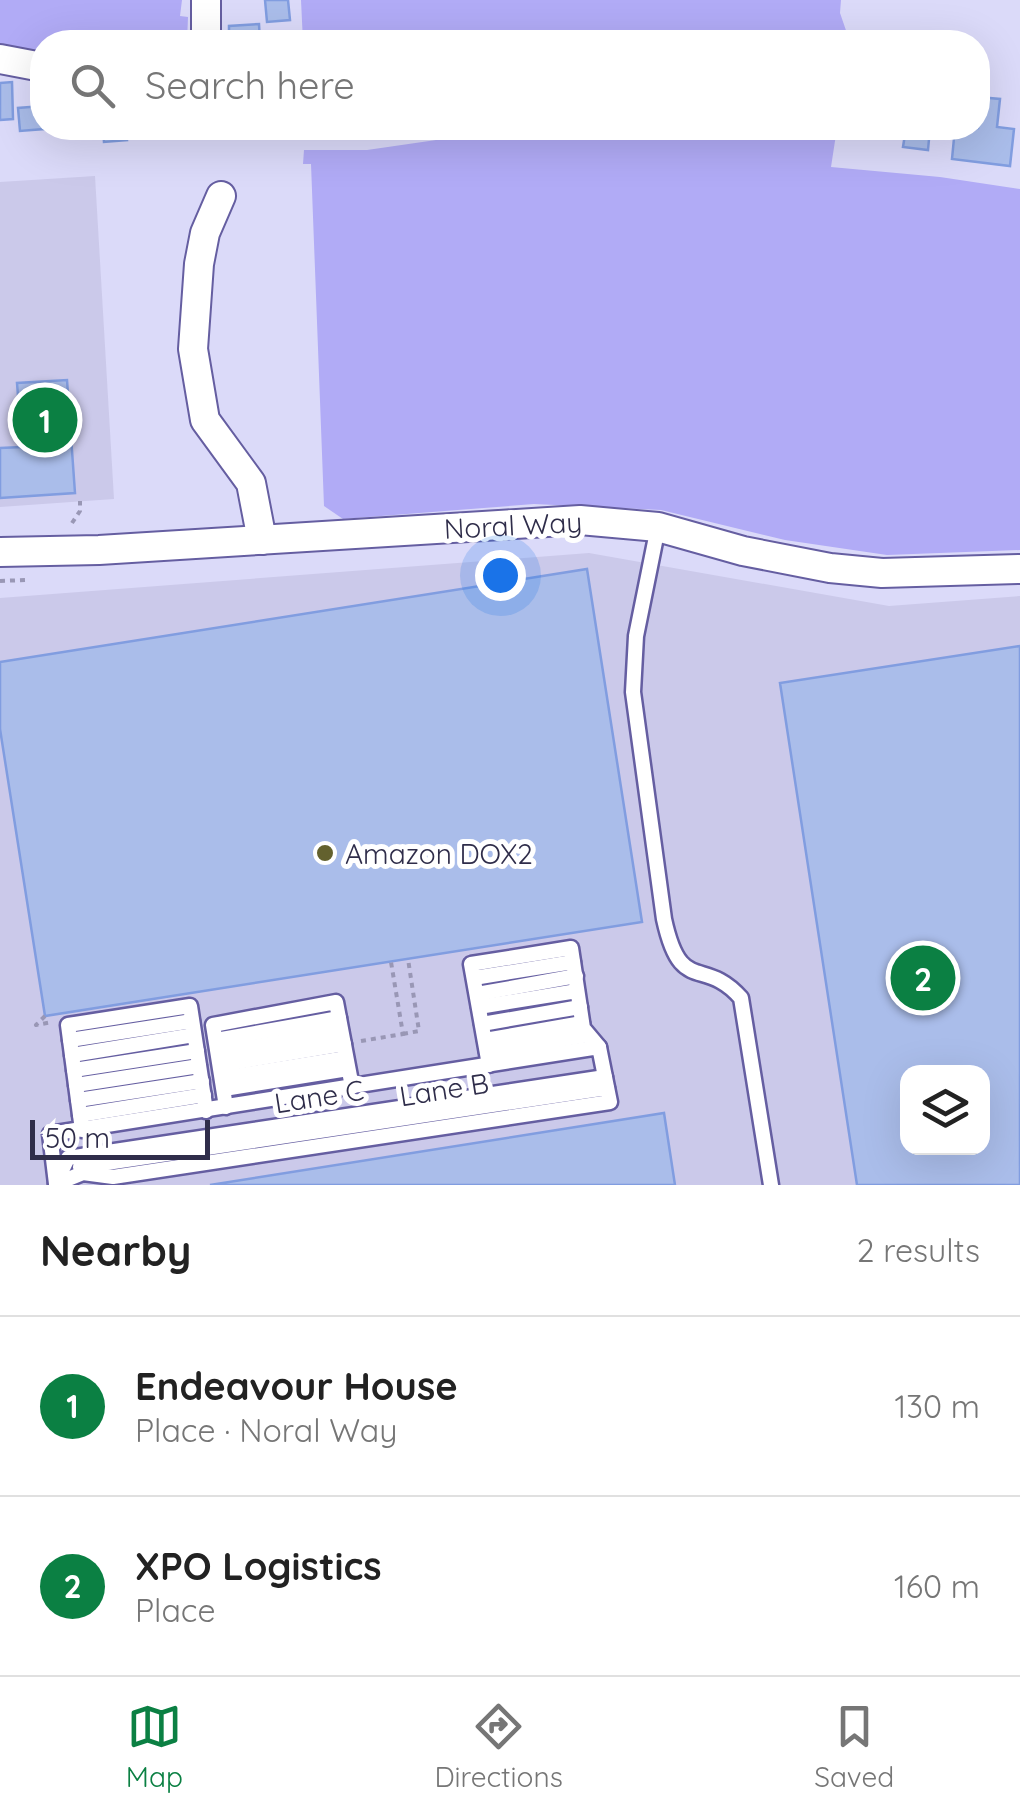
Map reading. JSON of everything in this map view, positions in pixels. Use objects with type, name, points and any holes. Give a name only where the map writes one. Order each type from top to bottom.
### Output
[{"type":"street","points":[[206,0],[206,30]]},
{"type":"street","points":[[0,59],[30,64]]},
{"type":"street","points":[[220,196],[205,233],[199,264],[193,349],[205,420],[251,483],[262,540]]},
{"type":"street","name":"Noral Way","points":[[0,552],[99,550],[580,520],[658,527],[743,551],[882,574],[1020,569]]},
{"type":"lane","points":[[658,527],[636,636],[633,692],[664,919],[670,949],[686,970],[729,984],[742,998],[772,1185]]},
{"type":"lane","points":[[193,1028],[79,1090],[50,1134],[56,1184],[83,1173],[113,1177],[607,1089],[599,1048],[585,1029],[571,948],[471,964],[487,1052]]},
{"type":"lane","points":[[478,1000],[577,984]]},
{"type":"lane","points":[[482,1024],[577,984]]},
{"type":"lane","points":[[226,1107],[213,1024],[336,1002],[352,1087]]},
{"type":"lane","points":[[79,1090],[68,1026],[190,1006],[201,1081],[226,1107]]},
{"type":"lane","points":[[226,1107],[352,1087],[585,1029]]},
{"type":"lane","points":[[220,1065],[343,1044]]},
{"type":"lane","points":[[220,1065],[343,1044]]},
{"type":"lane","points":[[487,1052],[599,1048]]},
{"type":"lane","points":[[79,1090],[201,1081]]},
{"type":"lane","points":[[79,1090],[201,1081]]},
{"type":"lane","points":[[79,1090],[201,1081]]},
{"type":"lane","name":"Lane C","points":[[56,1184],[68,1158],[607,1089]]},
{"type":"path","points":[[0,581],[40,579]]},
{"type":"path","points":[[343,1044],[420,1031],[408,959]]},
{"type":"path","points":[[392,962],[403,1034]]},
{"type":"shaded area","points":[[0,0],[182,0],[180,16],[188,17],[187,30],[30,30],[30,51],[0,45]]},
{"type":"shaded area","points":[[301,0],[841,0],[840,13],[846,30],[302,30]]},
{"type":"shaded area","points":[[436,140],[835,140],[831,167],[1020,189],[1020,550],[887,555],[785,540],[661,510],[534,504],[343,519],[324,506],[311,164],[303,164],[304,150],[367,150]]},
{"type":"shaded area","points":[[95,176],[114,499],[0,507],[0,182]]},
{"type":"shaded area","points":[[589,553],[889,606],[1020,596],[1020,1185],[0,1185],[0,598]]},
{"type":"building","points":[[265,0],[288,0],[290,20],[267,22]]},
{"type":"building","points":[[259,24],[259,30],[229,30],[229,26]]},
{"type":"building","points":[[12,82],[13,119],[0,120],[0,83]]},
{"type":"building","points":[[990,98],[1000,99],[997,127],[1014,129],[1010,166],[952,159],[954,140],[990,140]]},
{"type":"building","points":[[30,107],[30,130],[20,131],[18,108]]},
{"type":"building","points":[[904,140],[929,140],[928,150],[903,147]]},
{"type":"building","points":[[67,380],[75,493],[0,498],[0,448],[22,447],[17,383]]},
{"type":"building","name":"Amazon DOX2","points":[[587,569],[642,922],[45,1016],[0,729],[0,662]]},
{"type":"building","points":[[1020,646],[1020,1185],[857,1185],[780,683]]},
{"type":"building","points":[[664,1113],[675,1185],[210,1185]]},
{"type":"place","name":"Endeavour House","points":[[45,420]]},
{"type":"place","name":"Amazon DOX2","points":[[325,853]]},
{"type":"place","name":"XPO Logistics","points":[[923,978]]}]
